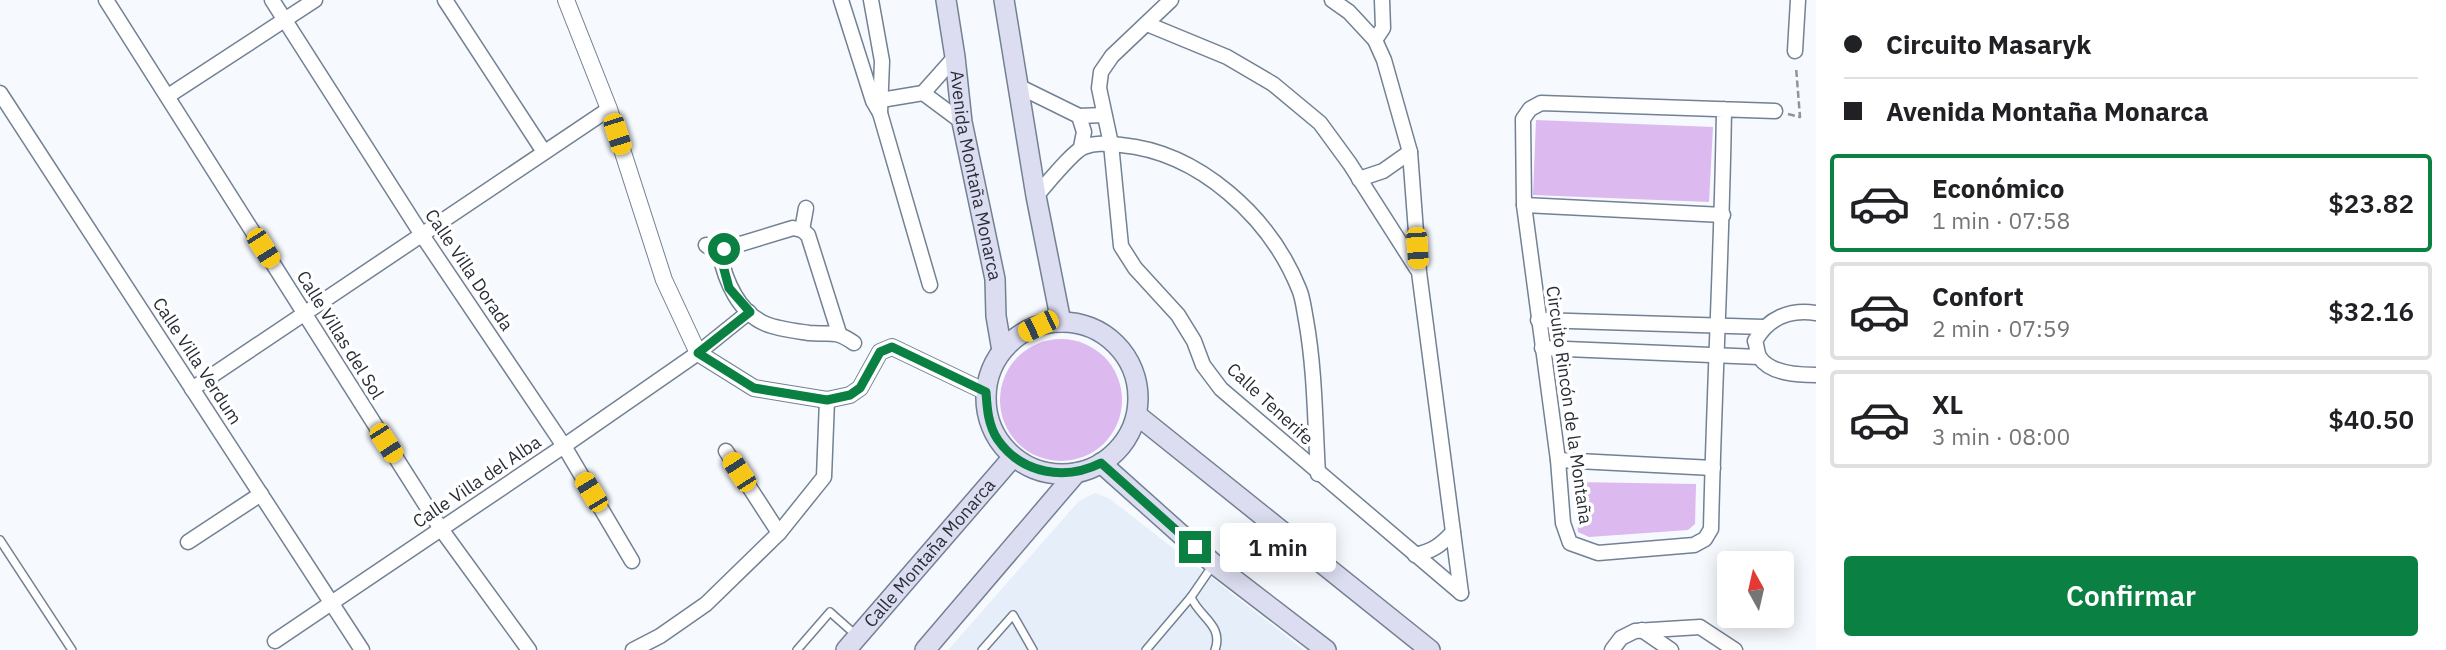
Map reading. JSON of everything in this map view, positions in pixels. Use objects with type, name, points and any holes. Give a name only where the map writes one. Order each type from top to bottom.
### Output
[{"type":"main road","name":"Avenida Montaña Monarca","points":[[946,0],[962,122],[995,279],[996,316],[1002,351]]},
{"type":"main road","points":[[1004,0],[1036,196],[1061,322]]},
{"type":"main road","points":[[1061,322],[1084,325],[1104,335],[1121,350],[1133,370],[1138,392],[1137,415],[1129,434],[1117,450],[1101,463],[1076,472],[1054,474],[1032,468],[1013,457],[997,439],[988,416],[986,392],[991,370],[1002,351],[1018,335],[1038,326],[1061,322]]},
{"type":"main road","points":[[1137,415],[1430,650]]},
{"type":"main road","name":"Calle Montaña Monarca","points":[[853,643],[1013,457]]},
{"type":"main road","points":[[1101,463],[1214,564],[1326,650]]},
{"type":"main road","points":[[925,650],[1076,472]]},
{"type":"street","name":"Calle Villas del Sol","points":[[106,0],[441,528],[529,650]]},
{"type":"street","name":"Calle Villa Dorada","points":[[272,0],[422,235],[564,446],[632,561]]},
{"type":"street","points":[[168,96],[315,0]]},
{"type":"street","points":[[445,0],[544,152]]},
{"type":"street","points":[[566,0],[609,109],[664,280],[698,353],[754,388],[827,400],[850,395],[860,388],[880,352],[892,347],[986,392]]},
{"type":"street","points":[[841,0],[879,104],[930,285]]},
{"type":"street","points":[[871,0],[882,61],[879,104]]},
{"type":"street","name":"Calle Tenerife","points":[[1171,0],[1121,46],[1101,72],[1099,88],[1111,144],[1121,246],[1135,268],[1178,315],[1194,341],[1203,365],[1221,389],[1461,593],[1453,532]]},
{"type":"street","points":[[1332,0],[1349,12],[1375,40],[1384,60],[1410,152],[1419,272],[1453,532],[1430,552],[1415,555]]},
{"type":"street","points":[[1375,40],[1383,28],[1382,0]]},
{"type":"street","points":[[1795,51],[1798,0]]},
{"type":"street","points":[[1147,24],[1227,57],[1273,84],[1320,124],[1419,272]]},
{"type":"street","points":[[879,104],[923,93],[955,57]]},
{"type":"street","points":[[1018,86],[1080,116],[1104,115]]},
{"type":"street","name":"Calle Villa Verdum","points":[[0,93],[362,650]]},
{"type":"street","points":[[923,93],[962,122]]},
{"type":"street","name":"Circuito Rincón de la Montaña","points":[[1724,108],[1723,215],[1711,528],[1705,539],[1694,545],[1598,553],[1570,543],[1563,523],[1558,460],[1524,205],[1522,119],[1530,109],[1541,103],[1724,108],[1775,111]]},
{"type":"street","points":[[192,389],[609,109]]},
{"type":"street","points":[[1080,116],[1084,132],[1082,147]]},
{"type":"street","points":[[1036,196],[1082,147],[1100,143],[1145,147],[1185,162],[1229,194],[1257,222],[1284,259],[1300,291],[1311,345],[1318,474]]},
{"type":"street","points":[[1359,179],[1394,165],[1410,152]]},
{"type":"street","points":[[1524,205],[1723,215]]},
{"type":"street","points":[[802,230],[806,208]]},
{"type":"street","points":[[720,254],[724,249],[735,245],[793,228],[802,230],[808,235],[839,333]]},
{"type":"street","points":[[706,245],[720,254],[729,288],[750,312],[765,323],[810,333],[839,333],[855,343]]},
{"type":"street","name":"Calle Villa del Alba","points":[[275,641],[564,446],[698,353],[750,312]]},
{"type":"street","points":[[1538,320],[1763,327],[1791,312],[1816,313]]},
{"type":"street","points":[[1763,327],[1755,341],[1759,357],[1769,366],[1796,375],[1816,375]]},
{"type":"street","points":[[1542,348],[1759,357]]},
{"type":"street","points":[[633,650],[660,636],[706,604],[779,533],[824,477],[827,400]]},
{"type":"street","points":[[726,451],[779,533]]},
{"type":"street","points":[[1558,460],[1713,468]]},
{"type":"street","points":[[188,542],[261,494]]},
{"type":"street","points":[[1612,650],[1621,638],[1634,631],[1700,627],[1735,650]]},
{"type":"street","points":[[1642,630],[1671,650]]},
{"type":"lane","points":[[0,540],[72,650]]},
{"type":"lane","points":[[1147,649],[1191,597],[1214,564]]},
{"type":"lane","points":[[1191,597],[1198,610],[1213,625],[1217,635],[1215,650]]},
{"type":"lane","points":[[797,650],[830,612],[853,643]]},
{"type":"lane","points":[[982,650],[1013,615],[1033,650]]},
{"type":"path","points":[[1775,111],[1800,117],[1795,51]]},
{"type":"shaded area","points":[[1536,120],[1713,127],[1709,202],[1533,195]]},
{"type":"shaded area","points":[[1061,339],[1084,344],[1104,357],[1117,377],[1122,400],[1117,423],[1104,443],[1084,456],[1061,461],[1038,456],[1018,443],[1005,423],[1000,400],[1005,377],[1018,357],[1038,344]]},
{"type":"shaded area","points":[[1572,482],[1696,484],[1695,524],[1688,530],[1589,537],[1578,532]]},
{"type":"shaded area","points":[[1095,493],[1110,499],[1304,650],[948,650],[1079,501]]},
{"type":"route","points":[[724,249],[720,254],[721,262],[729,288],[750,312],[698,353],[754,388],[827,400],[850,395],[860,388],[880,352],[892,347],[986,392],[988,416],[997,439],[1013,457],[1032,468],[1054,474],[1089,469],[1101,463],[1195,547]]}]
